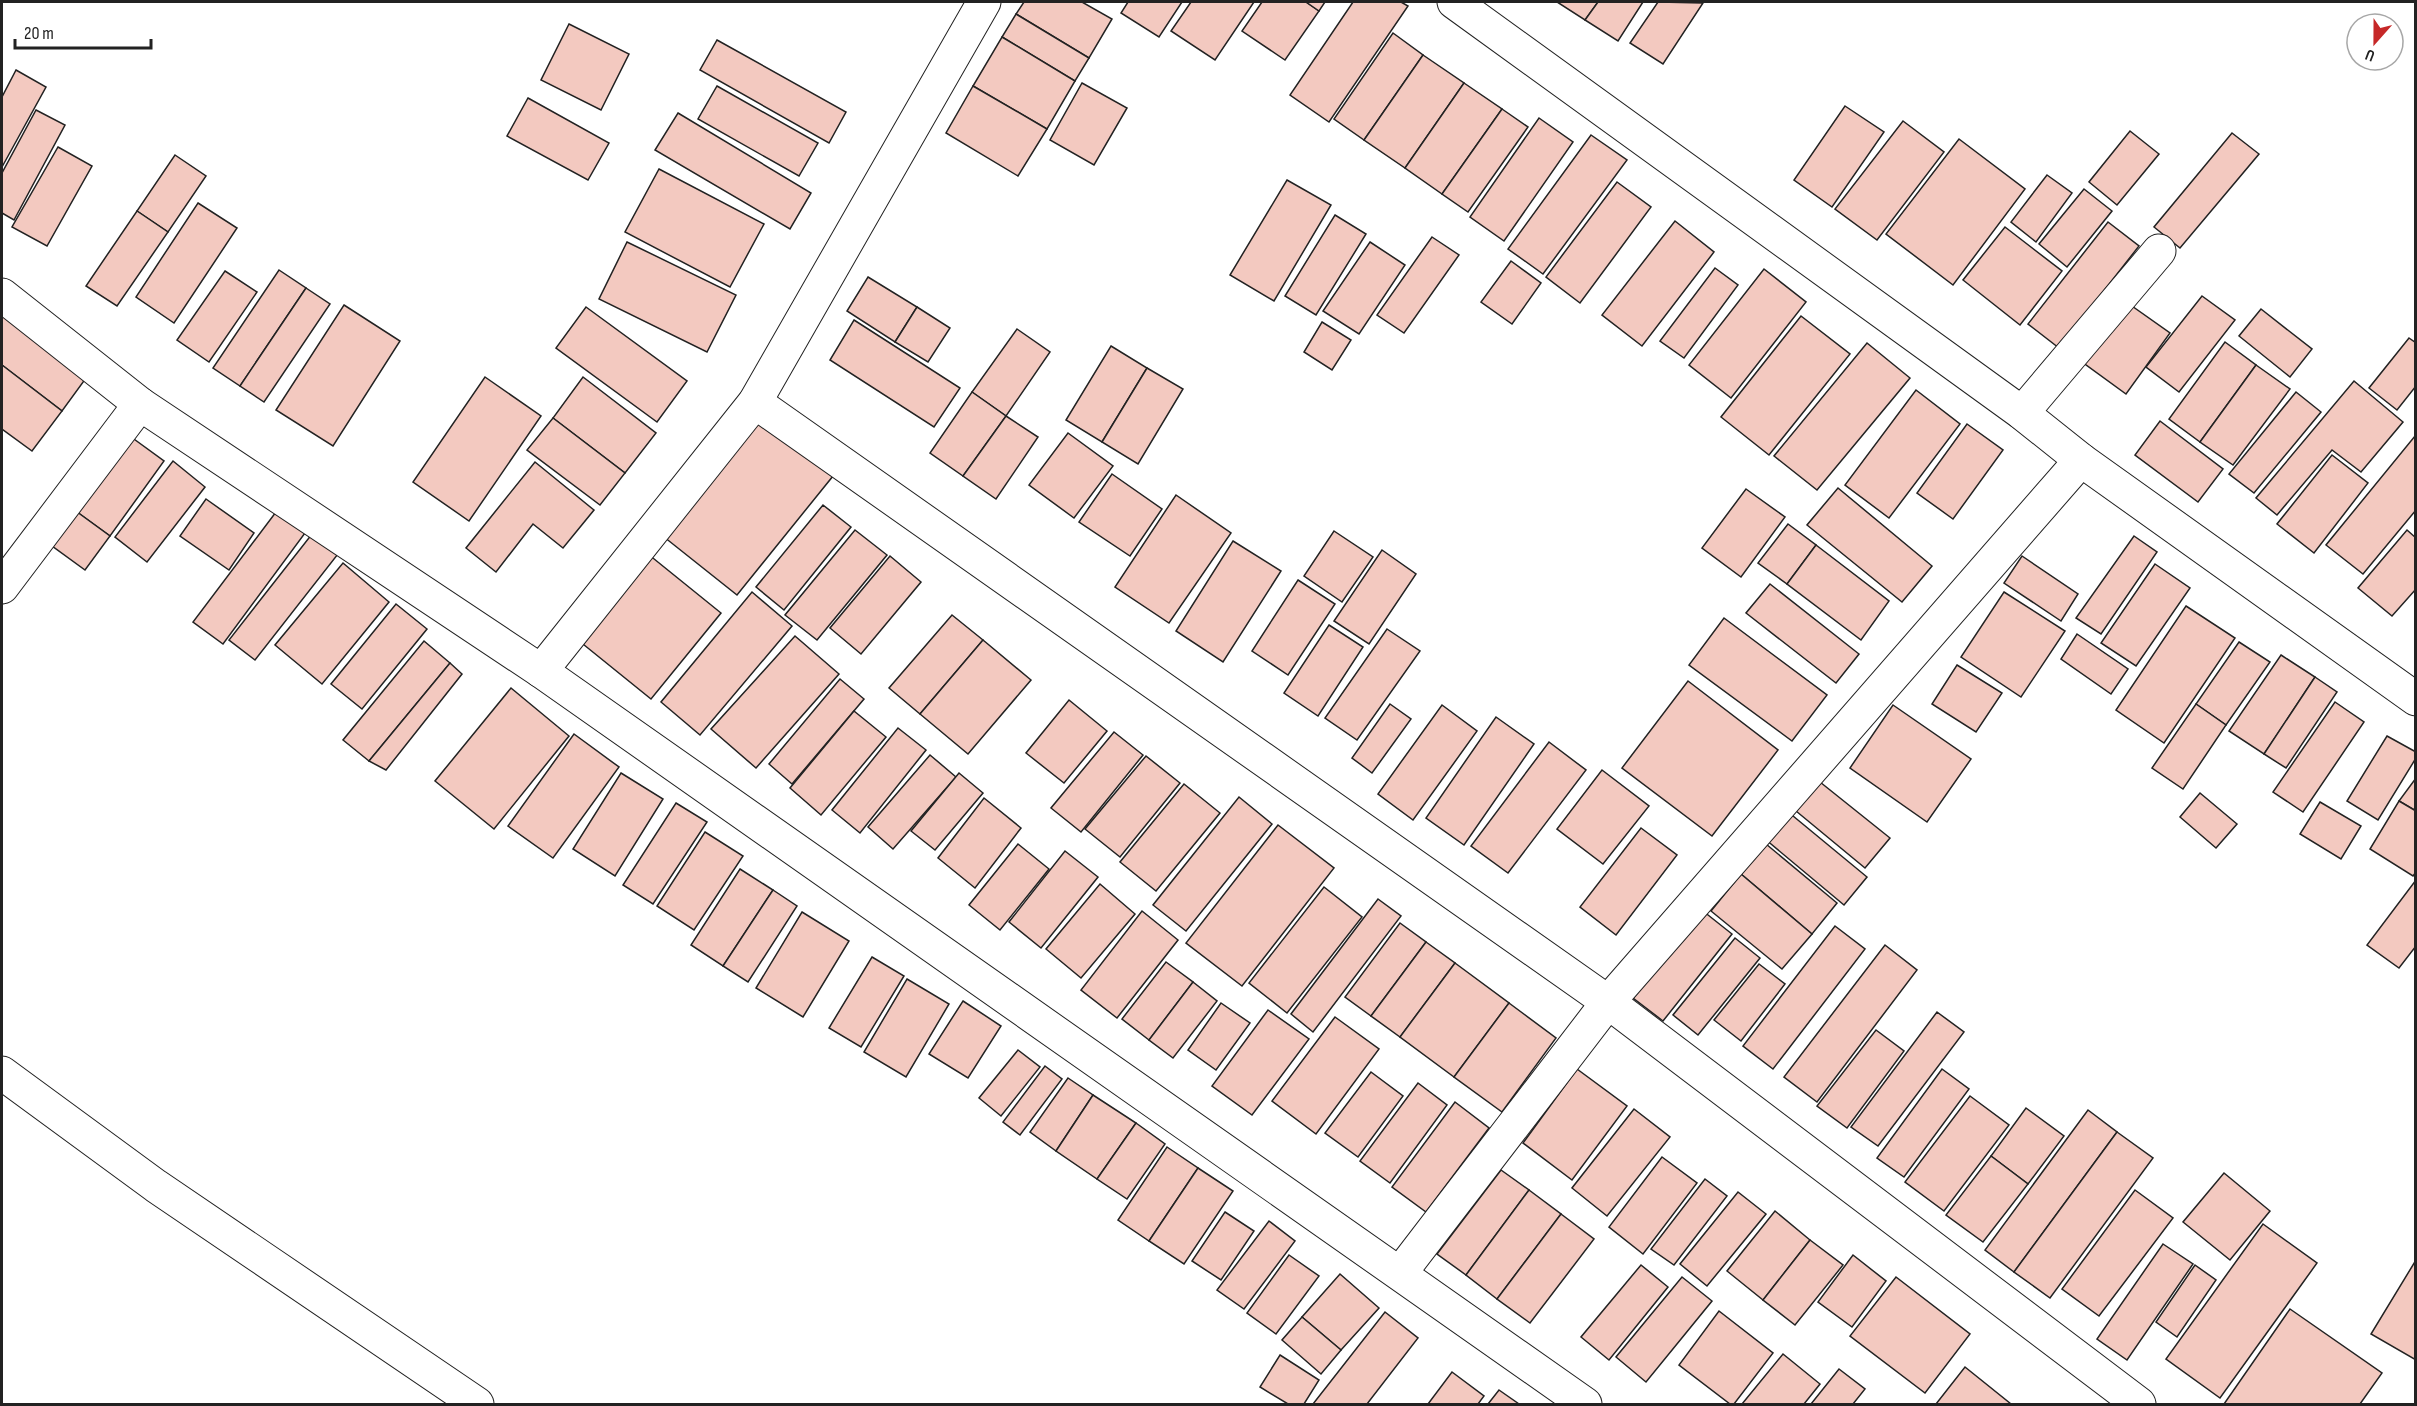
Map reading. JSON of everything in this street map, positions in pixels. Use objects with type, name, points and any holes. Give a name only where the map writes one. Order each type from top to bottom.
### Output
[{"type":"street","points":[[541,671],[755,402],[984,2]]},
{"type":"street","points":[[1454,2],[2022,413],[2081,460],[2415,699]]},
{"type":"street","points":[[2022,413],[2159,251]]},
{"type":"street","points":[[2,295],[140,404],[541,671],[1401,1272],[1585,1404]]},
{"type":"street","points":[[755,402],[1608,1002],[2139,1404]]},
{"type":"street","points":[[2,587],[140,404]]},
{"type":"street","points":[[1401,1272],[1608,1002],[2081,460]]},
{"type":"street","points":[[2,1073],[156,1186],[477,1404]]},
{"type":"building","points":[[1024,2],[1082,2],[1112,19],[1089,58],[1016,14]]},
{"type":"building","points":[[1128,2],[1182,2],[1159,37],[1121,13]]},
{"type":"building","points":[[1191,2],[1254,2],[1215,60],[1171,31]]},
{"type":"building","points":[[1262,2],[1306,2],[1319,11],[1285,60],[1242,31]]},
{"type":"building","points":[[1306,2],[1325,2],[1319,11]]},
{"type":"building","points":[[1353,2],[1401,2],[1408,6],[1329,122],[1290,95]]},
{"type":"building","points":[[1557,2],[1598,2],[1585,20]]},
{"type":"building","points":[[1598,2],[1643,2],[1618,41],[1585,20]]},
{"type":"building","points":[[1658,2],[1703,3],[1663,64],[1630,43]]},
{"type":"building","points":[[1016,14],[1089,58],[1075,81],[1002,37]]},
{"type":"building","points":[[569,24],[629,54],[601,110],[541,80]]},
{"type":"building","points":[[1393,33],[1423,55],[1364,140],[1334,119]]},
{"type":"building","points":[[1002,37],[1075,81],[1047,129],[973,86]]},
{"type":"building","points":[[717,40],[846,112],[829,143],[700,70]]},
{"type":"building","points":[[1423,55],[1464,83],[1405,168],[1364,140]]},
{"type":"building","points":[[16,70],[46,87],[2,167],[2,97]]},
{"type":"building","points":[[1082,83],[1127,108],[1094,165],[1050,140]]},
{"type":"building","points":[[1464,83],[1502,109],[1442,194],[1405,168]]},
{"type":"building","points":[[717,86],[818,143],[799,176],[698,119]]},
{"type":"building","points":[[973,86],[1047,129],[1018,176],[946,133]]},
{"type":"building","points":[[528,98],[609,143],[588,180],[507,136]]},
{"type":"building","points":[[1845,106],[1884,132],[1832,207],[1794,180]]},
{"type":"building","points":[[1502,109],[1528,127],[1468,212],[1442,194]]},
{"type":"building","points":[[36,110],[65,125],[14,220],[2,213],[2,173]]},
{"type":"building","points":[[678,113],[811,193],[790,229],[655,150]]},
{"type":"building","points":[[1539,118],[1573,142],[1504,241],[1470,217]]},
{"type":"building","points":[[1903,121],[1944,152],[1877,240],[1835,209]]},
{"type":"building","points":[[2130,131],[2159,154],[2117,205],[2089,182]]},
{"type":"building","points":[[2232,133],[2259,154],[2180,248],[2154,227]]},
{"type":"building","points":[[1591,135],[1627,160],[1543,274],[1508,249]]},
{"type":"building","points":[[1959,139],[2025,189],[1953,285],[1886,234]]},
{"type":"building","points":[[58,147],[92,166],[47,246],[12,227]]},
{"type":"building","points":[[175,155],[206,176],[168,232],[137,211]]},
{"type":"building","points":[[659,169],[764,224],[730,287],[625,232]]},
{"type":"building","points":[[2047,175],[2072,193],[2036,242],[2011,222]]},
{"type":"building","points":[[1287,180],[1331,205],[1274,301],[1230,275]]},
{"type":"building","points":[[1617,182],[1651,207],[1580,303],[1546,277]]},
{"type":"building","points":[[2084,189],[2112,211],[2067,267],[2039,244]]},
{"type":"building","points":[[198,203],[237,228],[174,323],[136,297]]},
{"type":"building","points":[[137,211],[168,232],[117,306],[86,286]]},
{"type":"building","points":[[1335,215],[1366,234],[1316,315],[1285,296]]},
{"type":"building","points":[[1675,221],[1714,252],[1642,346],[1602,315]]},
{"type":"building","points":[[2108,222],[2139,246],[2059,348],[2028,324]]},
{"type":"building","points":[[2005,227],[2062,271],[2020,325],[1963,280]]},
{"type":"building","points":[[1432,237],[1459,255],[1404,333],[1377,315]]},
{"type":"building","points":[[627,242],[736,295],[707,352],[599,299]]},
{"type":"building","points":[[1370,242],[1405,265],[1359,334],[1323,311]]},
{"type":"building","points":[[1511,261],[1541,283],[1512,324],[1481,302]]},
{"type":"building","points":[[1715,268],[1738,285],[1684,358],[1660,341]]},
{"type":"building","points":[[1764,269],[1806,302],[1731,398],[1689,365]]},
{"type":"building","points":[[279,270],[306,288],[240,386],[213,368]]},
{"type":"building","points":[[225,271],[257,292],[209,362],[177,340]]},
{"type":"building","points":[[868,277],[917,307],[895,342],[847,311]]},
{"type":"building","points":[[306,288],[330,304],[264,402],[240,386]]},
{"type":"building","points":[[2202,296],[2235,320],[2179,392],[2146,367]]},
{"type":"building","points":[[2122,299],[2170,333],[2126,394],[2078,359]]},
{"type":"building","points":[[344,305],[400,341],[333,446],[276,410]]},
{"type":"building","points":[[586,307],[687,381],[657,422],[556,348]]},
{"type":"building","points":[[917,307],[950,328],[928,362],[895,342]]},
{"type":"building","points":[[2,309],[89,374],[62,411],[2,365]]},
{"type":"building","points":[[2261,309],[2312,349],[2290,377],[2239,336]]},
{"type":"building","points":[[1801,316],[1850,354],[1769,455],[1721,417]]},
{"type":"building","points":[[854,320],[960,388],[934,427],[830,360]]},
{"type":"building","points":[[1322,322],[1351,340],[1332,370],[1304,352]]},
{"type":"building","points":[[1017,329],[1050,352],[1006,416],[972,392]]},
{"type":"building","points":[[2409,338],[2416,343],[2416,386],[2397,410],[2369,388]]},
{"type":"building","points":[[2225,342],[2256,365],[2200,442],[2169,419]]},
{"type":"building","points":[[1867,343],[1910,378],[1817,490],[1774,456]]},
{"type":"building","points":[[1111,346],[1147,368],[1102,442],[1066,420]]},
{"type":"building","points":[[2,365],[62,411],[32,451],[2,429]]},
{"type":"building","points":[[2256,365],[2290,389],[2233,465],[2200,442]]},
{"type":"building","points":[[1147,368],[1183,389],[1138,464],[1102,442]]},
{"type":"building","points":[[485,377],[541,416],[469,521],[413,482]]},
{"type":"building","points":[[583,377],[656,433],[625,473],[553,418]]},
{"type":"building","points":[[2354,381],[2403,422],[2361,472],[2332,450],[2277,515],[2256,498]]},
{"type":"building","points":[[1916,390],[1960,424],[1889,518],[1845,485]]},
{"type":"building","points":[[972,392],[1006,416],[963,476],[930,453]]},
{"type":"building","points":[[2296,392],[2321,412],[2254,493],[2229,474]]},
{"type":"building","points":[[756,414],[833,476],[737,595],[659,533]]},
{"type":"building","points":[[1006,416],[1038,437],[996,499],[963,476]]},
{"type":"building","points":[[553,418],[625,473],[600,505],[527,450]]},
{"type":"building","points":[[2160,421],[2223,469],[2198,502],[2135,455]]},
{"type":"building","points":[[1967,424],[2003,450],[1953,519],[1917,493]]},
{"type":"building","points":[[1068,433],[1113,466],[1074,518],[1029,485]]},
{"type":"building","points":[[127,434],[164,461],[110,536],[73,509]]},
{"type":"building","points":[[2415,436],[2416,510],[2363,574],[2326,545]]},
{"type":"building","points":[[2332,455],[2368,483],[2314,553],[2277,524]]},
{"type":"building","points":[[173,461],[205,487],[147,562],[115,537]]},
{"type":"building","points":[[535,462],[594,510],[563,548],[533,524],[496,572],[466,548]]},
{"type":"building","points":[[1112,474],[1162,509],[1130,556],[1079,522]]},
{"type":"building","points":[[1838,488],[1932,566],[1902,602],[1807,525]]},
{"type":"building","points":[[1746,489],[1785,517],[1741,577],[1702,548]]},
{"type":"building","points":[[1176,495],[1231,533],[1169,623],[1115,587]]},
{"type":"building","points":[[206,499],[254,533],[229,570],[180,536]]},
{"type":"building","points":[[823,505],[851,527],[784,610],[756,587]]},
{"type":"building","points":[[279,508],[308,529],[223,644],[193,622]]},
{"type":"building","points":[[73,509],[110,536],[85,570],[48,543]]},
{"type":"building","points":[[1788,524],[1816,545],[1787,584],[1758,563]]},
{"type":"building","points":[[855,530],[887,555],[817,640],[785,615]]},
{"type":"building","points":[[2407,530],[2416,538],[2416,589],[2392,616],[2358,588]]},
{"type":"building","points":[[1334,531],[1373,557],[1342,602],[1304,576]]},
{"type":"building","points":[[312,534],[338,554],[255,660],[229,640]]},
{"type":"building","points":[[2134,536],[2157,552],[2101,634],[2076,618]]},
{"type":"building","points":[[1233,541],[1281,571],[1223,662],[1176,631]]},
{"type":"building","points":[[1816,545],[1889,601],[1861,640],[1787,584]]},
{"type":"building","points":[[643,550],[721,613],[651,699],[573,636]]},
{"type":"building","points":[[1382,550],[1416,574],[1369,644],[1334,621]]},
{"type":"building","points":[[890,556],[921,582],[861,654],[830,628]]},
{"type":"building","points":[[2022,556],[2078,594],[2061,621],[2004,583]]},
{"type":"building","points":[[343,563],[389,602],[322,684],[275,645]]},
{"type":"building","points":[[2155,564],[2190,588],[2136,666],[2101,643]]},
{"type":"building","points":[[1298,580],[1335,604],[1288,675],[1252,651]]},
{"type":"building","points":[[1770,584],[1859,654],[1836,683],[1746,613]]},
{"type":"building","points":[[752,592],[792,626],[700,735],[661,702]]},
{"type":"building","points":[[2004,592],[2065,631],[2021,697],[1961,657]]},
{"type":"building","points":[[396,604],[427,629],[362,709],[331,684]]},
{"type":"building","points":[[2186,606],[2235,638],[2164,743],[2116,710]]},
{"type":"building","points":[[952,615],[983,640],[920,714],[889,688]]},
{"type":"building","points":[[1724,618],[1827,695],[1792,741],[1689,665]]},
{"type":"building","points":[[1329,625],[1363,647],[1318,716],[1284,693]]},
{"type":"building","points":[[1387,629],[1420,651],[1357,740],[1325,718]]},
{"type":"building","points":[[2077,634],[2128,669],[2111,694],[2061,659]]},
{"type":"building","points":[[795,636],[839,674],[756,768],[711,729]]},
{"type":"building","points":[[983,640],[1031,680],[968,754],[920,714]]},
{"type":"building","points":[[424,641],[450,663],[369,761],[343,740]]},
{"type":"building","points":[[2239,642],[2270,662],[2226,725],[2196,704]]},
{"type":"building","points":[[2281,655],[2315,677],[2264,754],[2229,731]]},
{"type":"building","points":[[450,663],[462,674],[386,770],[369,761]]},
{"type":"building","points":[[1957,665],[2002,693],[1976,732],[1932,704]]},
{"type":"building","points":[[2315,677],[2337,692],[2286,768],[2264,754]]},
{"type":"building","points":[[840,679],[864,699],[792,784],[769,764]]},
{"type":"building","points":[[1688,681],[1778,750],[1712,836],[1622,768]]},
{"type":"building","points":[[511,688],[569,736],[494,829],[435,781]]},
{"type":"building","points":[[1069,700],[1107,731],[1064,783],[1026,753]]},
{"type":"building","points":[[2335,702],[2364,722],[2303,812],[2273,792]]},
{"type":"building","points":[[1390,704],[1411,719],[1372,773],[1352,758]]},
{"type":"building","points":[[2196,704],[2226,725],[2183,789],[2152,768]]},
{"type":"building","points":[[1442,705],[1477,731],[1413,820],[1378,794]]},
{"type":"building","points":[[1893,705],[1971,759],[1927,822],[1850,768]]},
{"type":"building","points":[[854,711],[886,737],[821,815],[790,788]]},
{"type":"building","points":[[1496,717],[1534,744],[1464,845],[1426,818]]},
{"type":"building","points":[[898,728],[926,750],[860,833],[832,810]]},
{"type":"building","points":[[1114,732],[1143,755],[1081,832],[1051,808]]},
{"type":"building","points":[[574,734],[619,767],[553,858],[508,826]]},
{"type":"building","points":[[2387,736],[2416,752],[2416,758],[2378,820],[2347,801]]},
{"type":"building","points":[[1549,742],[1586,770],[1508,873],[1471,846]]},
{"type":"building","points":[[930,755],[956,777],[893,849],[868,827]]},
{"type":"building","points":[[1146,756],[1180,783],[1120,857],[1085,829]]},
{"type":"building","points":[[1602,770],[1649,806],[1603,864],[1557,829]]},
{"type":"building","points":[[621,773],[663,799],[615,876],[573,849]]},
{"type":"building","points":[[959,773],[983,793],[935,850],[911,831]]},
{"type":"building","points":[[2416,778],[2416,811],[2399,801]]},
{"type":"building","points":[[1820,782],[1890,838],[1865,868],[1796,811]]},
{"type":"building","points":[[1184,784],[1220,813],[1156,891],[1120,862]]},
{"type":"building","points":[[2200,793],[2237,824],[2216,848],[2180,817]]},
{"type":"building","points":[[1239,797],[1272,824],[1186,931],[1153,905]]},
{"type":"building","points":[[984,798],[1021,828],[975,888],[938,858]]},
{"type":"building","points":[[2399,801],[2416,811],[2416,872],[2413,876],[2370,849]]},
{"type":"building","points":[[2320,802],[2361,826],[2341,859],[2300,834]]},
{"type":"building","points":[[676,803],[707,822],[653,904],[623,885]]},
{"type":"building","points":[[1787,811],[1867,877],[1844,905],[1765,839]]},
{"type":"building","points":[[1278,825],[1334,868],[1242,986],[1186,943]]},
{"type":"building","points":[[1641,828],[1677,855],[1616,935],[1580,907]]},
{"type":"building","points":[[705,832],[743,856],[694,930],[657,906]]},
{"type":"building","points":[[1018,844],[1049,869],[1000,930],[969,905]]},
{"type":"building","points":[[1766,844],[1837,903],[1812,934],[1741,874]]},
{"type":"building","points":[[1065,851],[1098,877],[1041,948],[1009,922]]},
{"type":"building","points":[[740,869],[773,890],[723,966],[691,945]]},
{"type":"building","points":[[1741,874],[1812,934],[1782,969],[1711,911]]},
{"type":"building","points":[[2416,880],[2416,946],[2399,968],[2367,945]]},
{"type":"building","points":[[1100,884],[1135,914],[1081,978],[1046,949]]},
{"type":"building","points":[[1324,887],[1362,917],[1287,1013],[1249,983]]},
{"type":"building","points":[[773,890],[797,906],[748,982],[723,966]]},
{"type":"building","points":[[1378,899],[1401,916],[1313,1032],[1291,1014]]},
{"type":"building","points":[[1142,911],[1178,940],[1117,1018],[1081,990]]},
{"type":"building","points":[[1703,911],[1732,934],[1663,1021],[1633,998]]},
{"type":"building","points":[[802,912],[849,941],[803,1017],[756,988]]},
{"type":"building","points":[[1400,923],[1426,942],[1371,1016],[1345,997]]},
{"type":"building","points":[[1835,926],[1865,949],[1773,1069],[1743,1046]]},
{"type":"building","points":[[1735,938],[1760,958],[1698,1035],[1673,1015]]},
{"type":"building","points":[[1426,942],[1455,963],[1400,1037],[1371,1016]]},
{"type":"building","points":[[1885,945],[1917,970],[1817,1102],[1784,1077]]},
{"type":"building","points":[[872,957],[904,976],[861,1047],[829,1028]]},
{"type":"building","points":[[1166,962],[1193,982],[1149,1040],[1122,1019]]},
{"type":"building","points":[[1455,963],[1509,1003],[1454,1077],[1400,1037]]},
{"type":"building","points":[[1759,964],[1785,984],[1741,1041],[1714,1020]]},
{"type":"building","points":[[907,979],[949,1004],[906,1077],[864,1052]]},
{"type":"building","points":[[1193,982],[1217,1001],[1173,1058],[1149,1040]]},
{"type":"building","points":[[963,1001],[1001,1026],[968,1078],[929,1054]]},
{"type":"building","points":[[1221,1003],[1250,1023],[1216,1070],[1188,1050]]},
{"type":"building","points":[[1509,1003],[1556,1038],[1502,1112],[1454,1077]]},
{"type":"building","points":[[1268,1010],[1309,1039],[1252,1115],[1212,1086]]},
{"type":"building","points":[[1937,1012],[1964,1032],[1878,1146],[1851,1127]]},
{"type":"building","points":[[1335,1017],[1379,1049],[1316,1134],[1272,1101]]},
{"type":"building","points":[[1876,1030],[1904,1051],[1847,1128],[1817,1106]]},
{"type":"building","points":[[1018,1050],[1040,1067],[1001,1116],[979,1098]]},
{"type":"building","points":[[1045,1066],[1062,1079],[1020,1135],[1003,1122]]},
{"type":"building","points":[[1577,1069],[1627,1106],[1572,1180],[1523,1143]]},
{"type":"building","points":[[1942,1069],[1969,1089],[1904,1177],[1877,1158]]},
{"type":"building","points":[[1371,1072],[1403,1096],[1358,1157],[1325,1133]]},
{"type":"building","points":[[1068,1078],[1093,1095],[1056,1151],[1030,1132]]},
{"type":"building","points":[[1418,1083],[1447,1105],[1390,1183],[1360,1161]]},
{"type":"building","points":[[1093,1095],[1136,1123],[1097,1179],[1056,1151]]},
{"type":"building","points":[[1970,1096],[2009,1125],[1944,1211],[1905,1182]]},
{"type":"building","points":[[1455,1102],[1489,1128],[1426,1212],[1392,1187]]},
{"type":"building","points":[[2026,1108],[2064,1136],[2028,1184],[1991,1156]]},
{"type":"building","points":[[1634,1109],[1670,1137],[1607,1216],[1572,1188]]},
{"type":"building","points":[[2088,1110],[2117,1132],[2014,1272],[1985,1250]]},
{"type":"building","points":[[1136,1123],[1165,1144],[1127,1199],[1097,1179]]},
{"type":"building","points":[[2117,1132],[2153,1158],[2050,1298],[2014,1272]]},
{"type":"building","points":[[1167,1147],[1198,1168],[1149,1241],[1118,1220]]},
{"type":"building","points":[[1991,1156],[2028,1184],[1983,1242],[1946,1215]]},
{"type":"building","points":[[1662,1157],[1697,1183],[1643,1254],[1609,1227]]},
{"type":"building","points":[[1198,1168],[1233,1191],[1184,1264],[1149,1241]]},
{"type":"building","points":[[1501,1170],[1529,1190],[1466,1275],[1437,1254]]},
{"type":"building","points":[[2224,1173],[2270,1211],[2230,1260],[2183,1222]]},
{"type":"building","points":[[1705,1179],[1727,1196],[1674,1265],[1651,1249]]},
{"type":"building","points":[[1529,1190],[1561,1214],[1497,1299],[1466,1275]]},
{"type":"building","points":[[2135,1190],[2173,1218],[2099,1316],[2062,1289]]},
{"type":"building","points":[[1738,1192],[1766,1214],[1707,1286],[1680,1264]]},
{"type":"building","points":[[1775,1211],[1810,1240],[1763,1300],[1727,1271]]},
{"type":"building","points":[[1225,1212],[1254,1231],[1221,1280],[1192,1261]]},
{"type":"building","points":[[1561,1214],[1594,1239],[1530,1323],[1497,1299]]},
{"type":"building","points":[[1269,1221],[1295,1241],[1244,1309],[1217,1290]]},
{"type":"building","points":[[2263,1224],[2317,1263],[2220,1398],[2166,1359]]},
{"type":"building","points":[[1810,1240],[1843,1265],[1795,1325],[1763,1300]]},
{"type":"building","points":[[2163,1244],[2193,1264],[2127,1360],[2097,1339]]},
{"type":"building","points":[[1289,1255],[1319,1276],[1276,1334],[1247,1313]]},
{"type":"building","points":[[1853,1255],[1886,1281],[1852,1327],[1818,1302]]},
{"type":"building","points":[[2416,1260],[2416,1360],[2371,1334]]},
{"type":"building","points":[[1641,1265],[1668,1287],[1609,1360],[1581,1337]]},
{"type":"building","points":[[2195,1265],[2216,1280],[2177,1337],[2156,1322]]},
{"type":"building","points":[[1340,1274],[1379,1308],[1341,1350],[1302,1317]]},
{"type":"building","points":[[1682,1277],[1712,1301],[1646,1382],[1616,1357]]},
{"type":"building","points":[[1896,1277],[1970,1334],[1925,1393],[1850,1336]]},
{"type":"building","points":[[2290,1309],[2382,1373],[2360,1404],[2224,1404]]},
{"type":"building","points":[[1719,1311],[1773,1353],[1734,1404],[1730,1404],[1679,1365]]},
{"type":"building","points":[[1385,1312],[1418,1338],[1367,1404],[1313,1404]]},
{"type":"building","points":[[1302,1317],[1341,1350],[1321,1374],[1282,1340]]},
{"type":"building","points":[[1783,1354],[1820,1384],[1804,1404],[1742,1404]]},
{"type":"building","points":[[1280,1355],[1319,1380],[1304,1404],[1288,1404],[1260,1387]]},
{"type":"building","points":[[1965,1367],[2011,1404],[1936,1404]]},
{"type":"building","points":[[1839,1369],[1865,1389],[1853,1404],[1811,1404]]},
{"type":"building","points":[[1452,1372],[1484,1396],[1478,1404],[1428,1404]]},
{"type":"building","points":[[1499,1390],[1519,1404],[1488,1404]]}]
